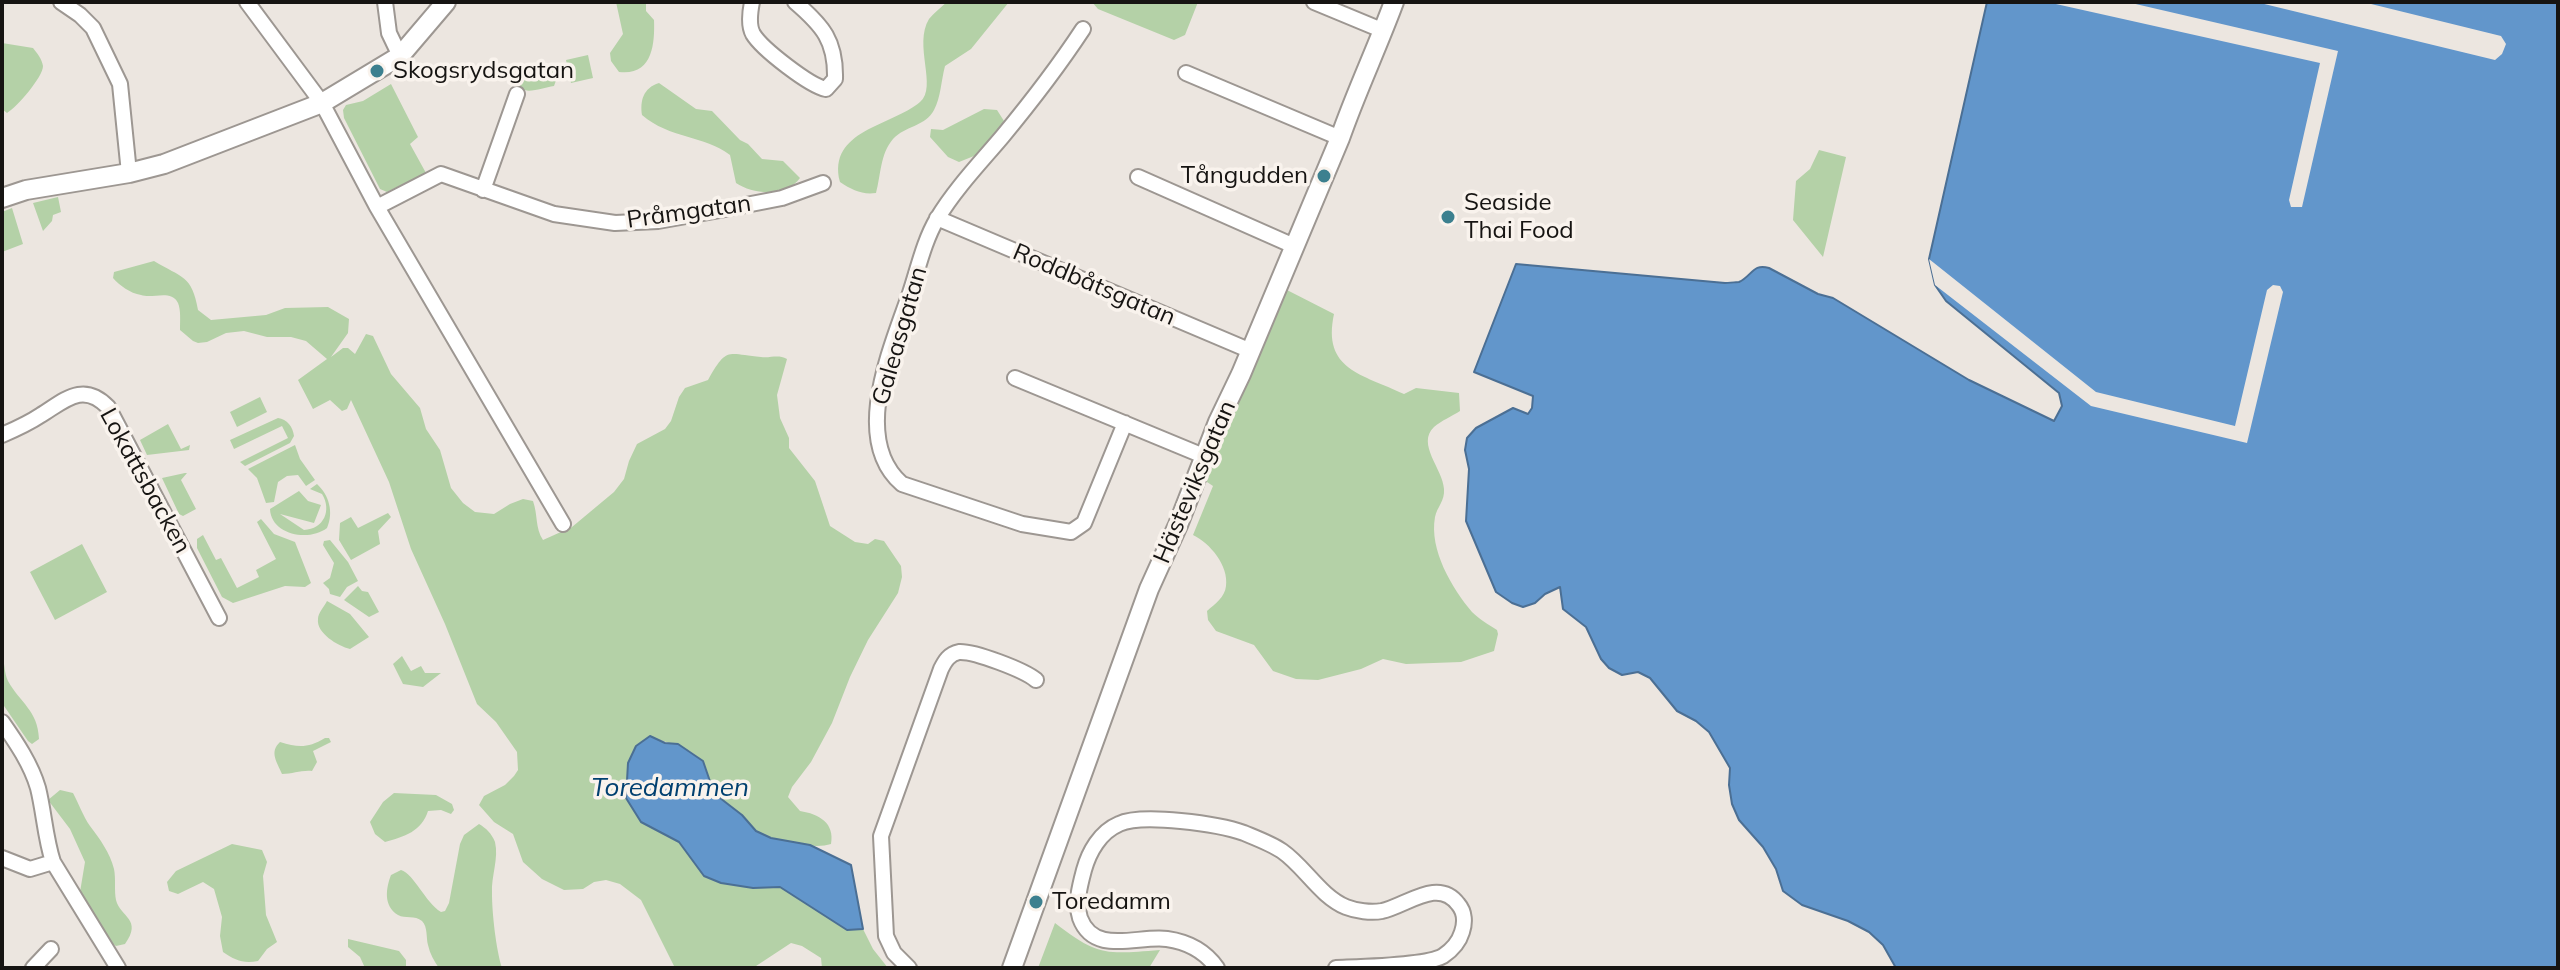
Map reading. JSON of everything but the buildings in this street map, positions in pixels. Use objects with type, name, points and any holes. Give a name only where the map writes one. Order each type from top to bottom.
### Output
[{"type":"street","points":[[61,2],[93,28],[120,84],[129,173]]},
{"type":"street","points":[[247,2],[322,103],[377,207],[563,524]]},
{"type":"street","points":[[385,2],[389,33],[400,56]]},
{"type":"street","points":[[2,198],[26,190],[164,164],[322,103],[400,56],[446,2]]},
{"type":"street","points":[[752,2],[751,30],[759,41],[814,85],[826,89],[835,79],[830,42],[820,26],[795,2]]},
{"type":"street","points":[[1314,2],[1384,31]]},
{"type":"street","name":"Hästeviksgatan","points":[[1012,968],[1149,589],[1340,138],[1394,2]]},
{"type":"street","name":"Galeasgatan","points":[[1083,29],[1030,103],[937,218],[885,372],[878,404],[878,435],[880,447],[895,478],[902,484],[1003,519],[1071,532],[1084,523],[1125,423]]},
{"type":"street","points":[[1186,73],[1340,138]]},
{"type":"street","points":[[483,190],[517,94]]},
{"type":"street","name":"Pråmgatan","points":[[377,207],[441,174],[554,214],[597,221],[637,222],[658,221],[782,198],[823,183]]},
{"type":"street","points":[[1138,177],[1294,246]]},
{"type":"street","name":"Roddbåtsgatan","points":[[937,218],[1251,351]]},
{"type":"street","points":[[1015,378],[1206,457]]},
{"type":"street","name":"Lokattsbacken","points":[[2,435],[75,394],[95,396],[101,400],[108,407],[219,618]]},
{"type":"street","points":[[909,968],[894,953],[886,936],[881,836],[941,669],[949,657],[962,652],[1011,666],[1036,680]]},
{"type":"street","points":[[2,722],[20,748],[37,784],[53,862],[118,968]]},
{"type":"street","points":[[1217,968],[1195,947],[1166,939],[1111,942],[1084,926],[1079,915],[1080,883],[1087,859],[1100,837],[1116,825],[1130,820],[1213,825],[1244,833],[1282,851],[1346,907],[1377,912],[1427,893],[1438,892],[1452,897],[1462,908],[1460,937],[1456,945],[1441,957],[1417,962],[1336,968]]},
{"type":"street","points":[[2,858],[30,869],[53,862]]},
{"type":"street","points":[[33,968],[51,949]]},
{"type":"green space","points":[[616,2],[646,2],[646,11],[654,20],[654,39],[649,57],[639,69],[630,72],[619,72],[611,61],[610,53],[623,34]]},
{"type":"green space","points":[[947,2],[1009,2],[971,49],[945,66],[938,100],[930,115],[893,139],[883,158],[876,193],[862,193],[840,182],[839,165],[843,151],[852,140],[908,110],[925,95],[925,29],[929,19]]},
{"type":"green space","points":[[1092,2],[1198,2],[1185,35],[1174,40],[1098,9]]},
{"type":"green space","points":[[2,43],[33,48],[43,66],[29,91],[7,113],[2,109]]},
{"type":"green space","points":[[588,55],[593,78],[571,83],[566,60]]},
{"type":"green space","points":[[552,69],[558,75],[554,86],[528,91],[515,85],[516,77],[520,74]]},
{"type":"green space","points":[[659,83],[696,109],[712,111],[762,159],[783,161],[800,178],[787,188],[770,192],[752,190],[736,183],[730,155],[709,144],[664,129],[642,115],[644,96],[649,88]]},
{"type":"green space","points":[[391,84],[418,137],[410,144],[426,173],[387,192],[380,189],[344,118],[343,110],[346,105],[363,101]]},
{"type":"green space","points":[[984,109],[997,110],[1004,121],[979,154],[959,162],[948,157],[930,137],[931,129],[943,130]]},
{"type":"green space","points":[[1819,150],[1846,157],[1823,257],[1793,220],[1796,181],[1810,169]]},
{"type":"green space","points":[[58,197],[61,212],[53,215],[43,231],[33,203]]},
{"type":"green space","points":[[12,208],[23,244],[2,252],[2,212]]},
{"type":"green space","points":[[154,261],[189,284],[198,310],[211,320],[266,315],[285,308],[328,307],[349,319],[348,333],[331,357],[343,348],[355,354],[366,334],[373,336],[391,374],[420,408],[426,429],[440,450],[451,488],[463,503],[475,512],[494,514],[523,499],[533,501],[543,540],[572,527],[614,492],[624,479],[637,444],[665,429],[685,388],[708,380],[724,357],[734,354],[787,359],[777,395],[780,418],[789,438],[789,448],[815,481],[830,526],[855,542],[868,544],[875,539],[884,541],[901,566],[902,577],[898,593],[868,640],[850,677],[832,723],[788,797],[800,811],[813,814],[828,825],[831,844],[794,844],[758,832],[718,796],[705,766],[695,755],[650,736],[626,798],[641,822],[679,842],[704,876],[721,883],[753,888],[780,887],[847,930],[863,929],[888,968],[822,968],[821,958],[791,943],[753,968],[675,968],[641,900],[620,884],[606,880],[594,882],[583,889],[564,890],[542,879],[523,862],[513,834],[494,822],[479,805],[484,796],[505,785],[514,776],[518,770],[517,752],[496,722],[477,704],[411,549],[389,482],[351,400],[347,409],[342,411],[330,400],[313,409],[298,380],[327,359],[306,341],[291,337],[267,337],[244,331],[226,333],[207,342],[193,341],[180,330],[180,309],[175,299],[166,295],[137,294],[113,278],[114,272]]},
{"type":"green space","points":[[1285,289],[1334,314],[1334,347],[1340,359],[1360,375],[1404,394],[1416,388],[1459,393],[1460,411],[1434,427],[1429,434],[1429,449],[1444,489],[1435,517],[1435,542],[1444,568],[1464,602],[1475,615],[1497,630],[1494,651],[1461,662],[1406,664],[1383,659],[1361,669],[1318,680],[1296,679],[1273,671],[1254,645],[1216,631],[1208,620],[1207,611],[1224,594],[1226,578],[1217,556],[1193,535],[1213,486],[1201,478]]},
{"type":"green space","points":[[260,397],[267,412],[237,427],[230,412]]},
{"type":"green space","points":[[278,418],[287,422],[292,430],[294,436],[290,443],[245,466],[240,462],[288,438],[282,426],[234,449],[230,440]]},
{"type":"green space","points":[[168,424],[181,449],[190,445],[189,450],[147,455],[140,440]]},
{"type":"green space","points":[[295,445],[300,459],[315,480],[306,486],[298,475],[287,476],[278,482],[274,502],[266,503],[257,478],[248,469]]},
{"type":"green space","points":[[187,473],[181,480],[196,509],[183,516],[179,514],[162,478]]},
{"type":"green space","points":[[317,484],[329,504],[327,528],[311,535],[301,535],[292,534],[277,525],[270,509],[299,491],[308,501],[321,505],[314,523],[280,514],[304,530],[321,522],[326,512],[325,500],[322,494],[310,489]]},
{"type":"green space","points":[[388,513],[391,517],[378,531],[380,544],[351,560],[339,540],[340,523],[351,517],[358,528]]},
{"type":"green space","points":[[261,519],[274,534],[295,542],[311,583],[305,587],[285,586],[233,603],[222,597],[197,548],[197,539],[203,535],[216,560],[221,558],[237,588],[259,577],[256,570],[276,559],[257,522]]},
{"type":"green space","points":[[330,540],[348,562],[358,581],[347,587],[340,597],[330,594],[323,583],[330,578],[334,563],[323,545],[324,541]]},
{"type":"green space","points":[[82,544],[107,592],[55,620],[30,572]]},
{"type":"green space","points":[[358,586],[368,592],[379,612],[369,617],[344,600]]},
{"type":"green space","points":[[327,601],[350,614],[369,637],[350,649],[329,638],[318,624],[320,612]]},
{"type":"green space","points":[[2,655],[8,681],[28,707],[38,729],[39,739],[32,744],[2,703]]},
{"type":"green space","points":[[402,656],[411,671],[421,666],[425,673],[441,673],[423,687],[403,684],[393,664]]},
{"type":"green space","points":[[325,738],[331,742],[313,751],[317,762],[312,771],[282,774],[274,753],[280,742],[303,746]]},
{"type":"green space","points":[[60,790],[73,793],[110,857],[115,873],[116,900],[132,929],[125,944],[116,946],[109,941],[80,892],[85,862],[70,829],[48,800]]},
{"type":"green space","points":[[394,793],[436,795],[452,804],[454,810],[451,814],[441,810],[428,811],[417,828],[385,842],[375,834],[370,822],[383,802]]},
{"type":"green space","points":[[479,824],[495,842],[492,901],[502,968],[439,968],[427,942],[424,923],[416,918],[398,915],[390,907],[387,896],[389,880],[391,875],[401,870],[435,907],[441,912],[445,911],[460,844],[464,835]]},
{"type":"green space","points":[[232,844],[262,850],[267,862],[263,876],[266,915],[277,942],[258,961],[239,961],[223,952],[220,936],[222,917],[214,889],[203,882],[178,894],[169,891],[167,882],[176,871]]},
{"type":"green space","points":[[1055,923],[1082,942],[1104,951],[1160,950],[1149,968],[1038,968]]},
{"type":"green space","points":[[348,939],[399,951],[406,960],[406,968],[365,968],[360,957],[348,947]]},
{"type":"water","points":[[1987,2],[2558,2],[2558,968],[1896,968],[1883,945],[1869,932],[1802,905],[1783,891],[1776,869],[1763,847],[1739,820],[1732,804],[1730,768],[1709,732],[1677,711],[1650,678],[1638,672],[1622,675],[1609,668],[1601,659],[1586,627],[1563,609],[1560,587],[1523,607],[1496,592],[1466,521],[1469,469],[1465,450],[1467,438],[1476,428],[1513,408],[1528,414],[1532,408],[1533,396],[1474,372],[1516,264],[1725,283],[1739,282],[1759,267],[1769,268],[1818,294],[1833,298],[1969,380],[2054,421],[2062,406],[2059,393],[1946,301],[1935,285],[1929,259]]},
{"type":"water","name":"Toredammen","points":[[650,736],[665,743],[678,744],[703,761],[713,790],[756,831],[771,838],[810,845],[851,865],[863,929],[847,930],[780,887],[753,888],[721,883],[704,876],[679,842],[641,822],[626,798],[628,763],[636,746]]},
{"type":"pier","points":[[2047,2],[2127,2],[2338,51],[2302,207],[2291,207],[2289,200],[2320,63]]},
{"type":"pier","points":[[2256,2],[2363,2],[2501,36],[2506,44],[2495,60]]},
{"type":"pier","points":[[1929,259],[2096,392],[2235,426],[2267,290],[2273,285],[2280,286],[2283,292],[2247,443],[2091,406],[1935,285]]},
{"type":"place","name":"Skogsrydsgatan","points":[[377,71]]},
{"type":"place","name":"Tångudden","points":[[1324,176]]},
{"type":"place","name":"Seaside Thai Food","points":[[1448,217]]},
{"type":"place","name":"Toredamm","points":[[1036,902]]}]
